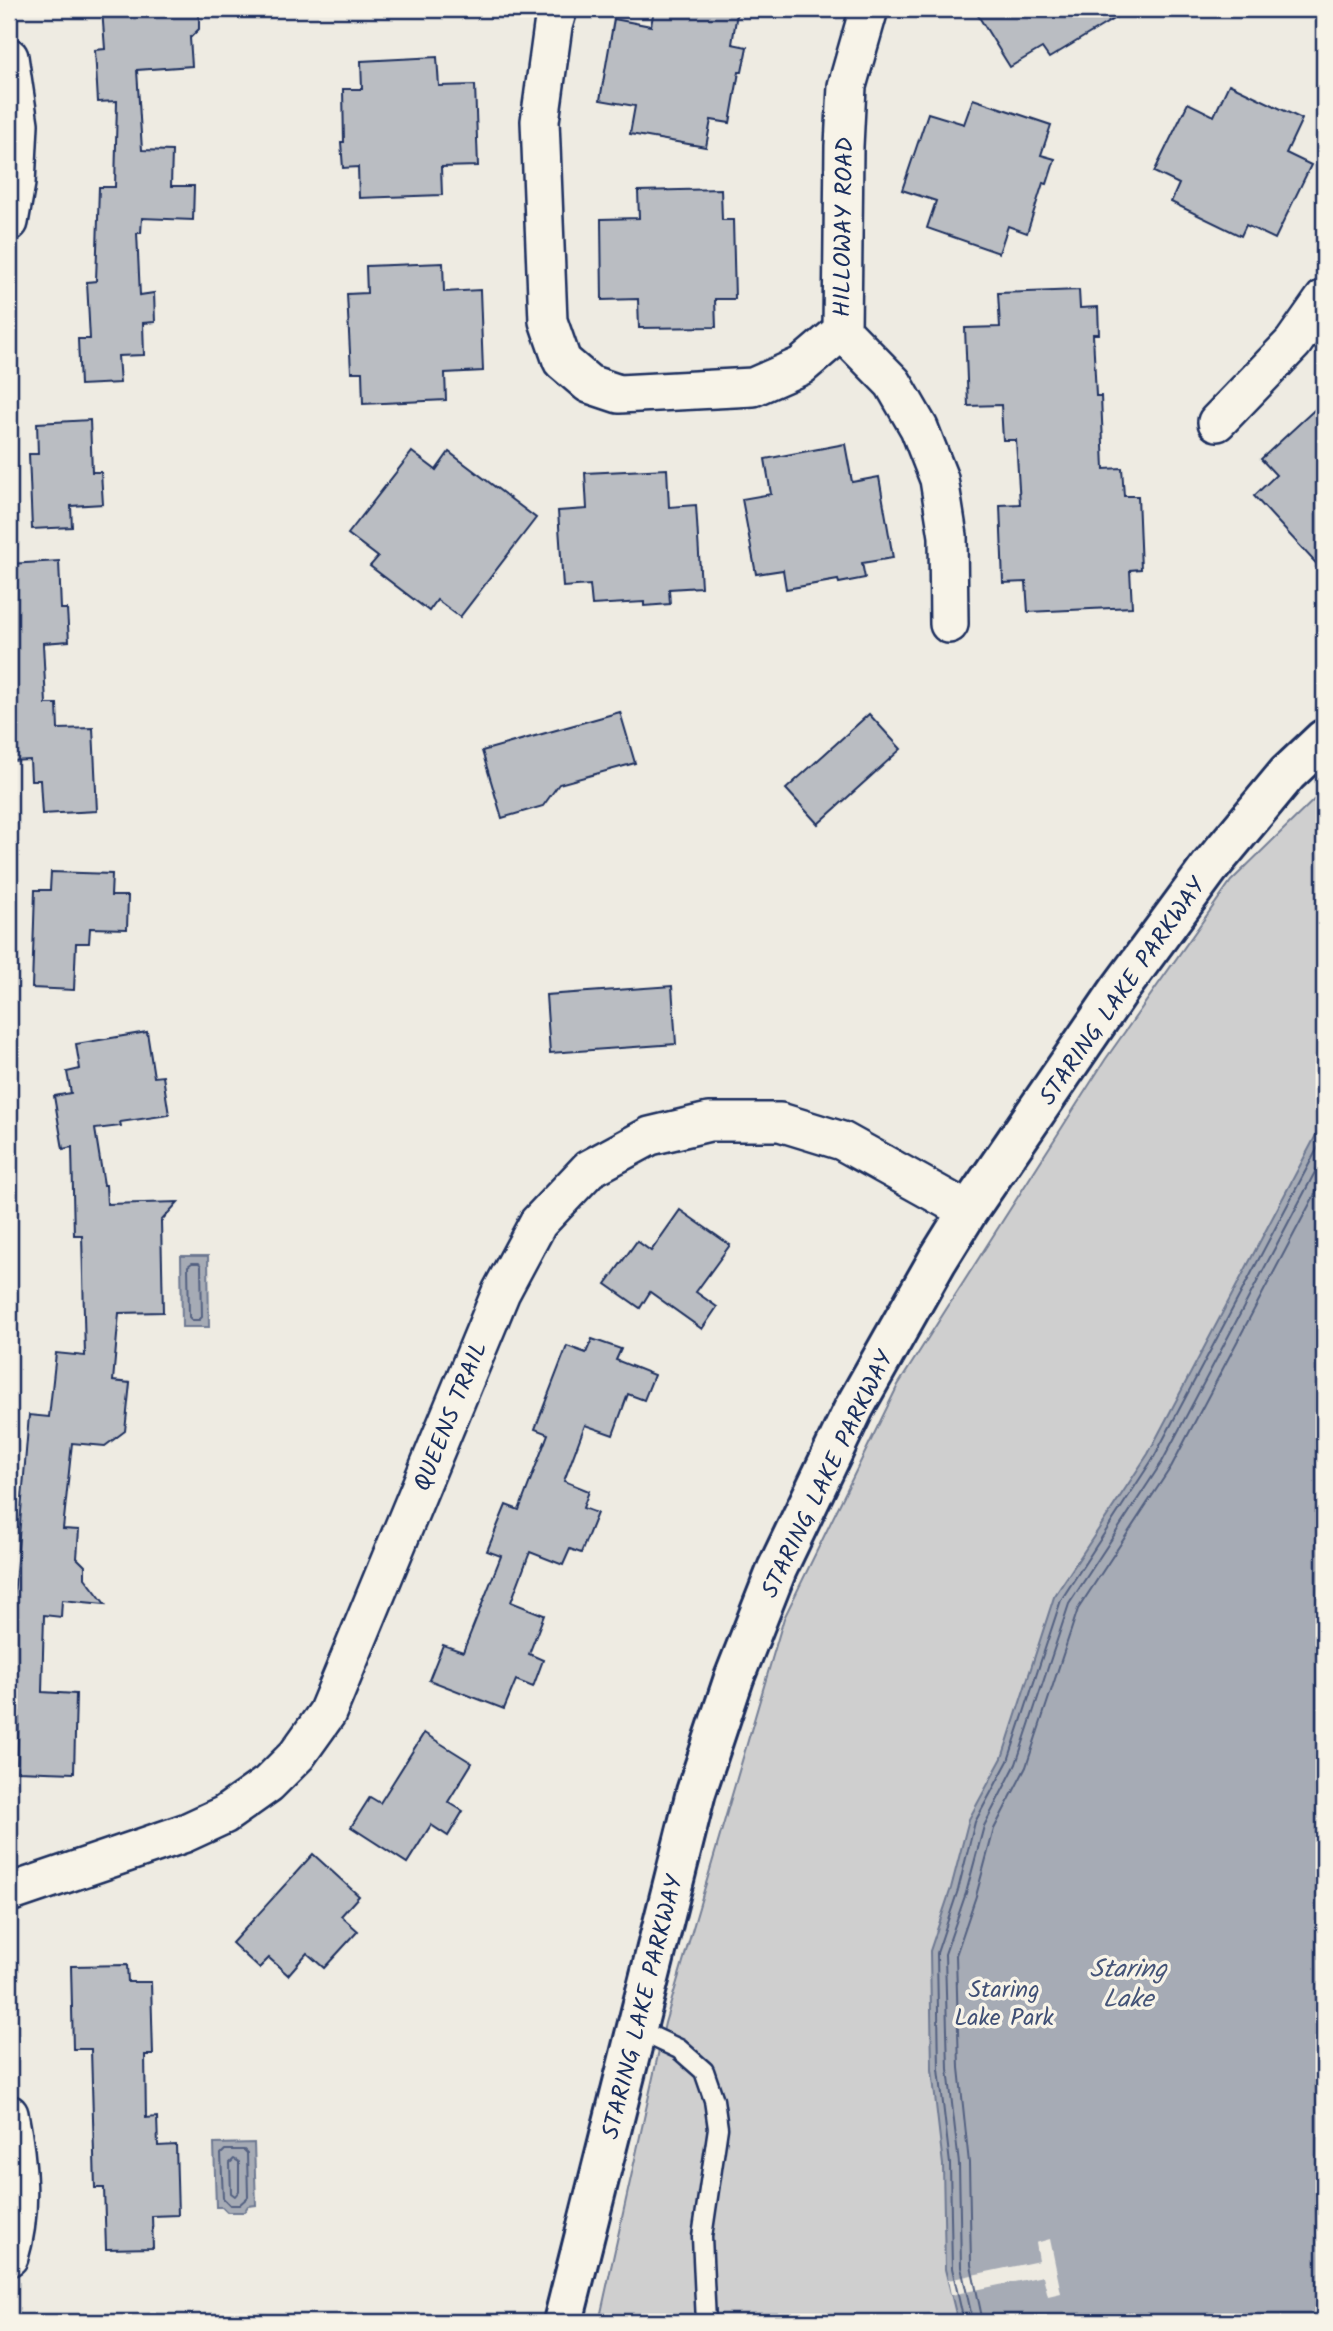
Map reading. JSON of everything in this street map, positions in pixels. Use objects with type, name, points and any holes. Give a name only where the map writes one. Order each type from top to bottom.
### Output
[{"type":"street","name":"HILLOWAY ROAD","points":[[558,9],[552,26],[540,121],[548,321],[562,361],[589,384],[619,394],[753,387],[801,366],[842,331],[847,86],[869,9]]},
{"type":"street","points":[[9,57],[19,124],[16,183],[9,222]]},
{"type":"street","points":[[1217,422],[1293,343],[1324,299]]},
{"type":"street","points":[[842,331],[893,383],[919,428],[939,479],[948,536],[949,624]]},
{"type":"street","name":"STARING LAKE PARKWAY","points":[[563,2322],[696,1792],[734,1678],[772,1581],[855,1409],[937,1261],[968,1211],[1120,989],[1209,868],[1287,774],[1324,738]]},
{"type":"street","name":"QUEENS TRAIL","points":[[9,1894],[185,1833],[224,1815],[268,1784],[297,1755],[327,1713],[501,1293],[538,1223],[589,1169],[650,1136],[709,1122],[780,1122],[842,1141],[968,1211]]},
{"type":"street","points":[[9,2114],[16,2151],[17,2204],[9,2257]]},
{"type":"lane","points":[[636,2029],[680,2049],[704,2071],[714,2100],[718,2128],[702,2237],[705,2322]]},
{"type":"green space","name":"Staring Lake Park","points":[[1324,790],[1324,2322],[599,2322],[665,2023],[784,1618],[898,1385],[1105,1060],[1231,881]]},
{"type":"water","name":"Staring Lake","points":[[1324,1120],[1324,2322],[958,2322],[945,2269],[943,2165],[932,2070],[930,1951],[951,1888],[969,1819],[1002,1758],[1054,1597],[1148,1454]]},
{"type":"water","points":[[181,1256],[208,1256],[209,1327],[182,1327]]},
{"type":"water","points":[[254,2143],[256,2205],[248,2206],[244,2212],[227,2212],[222,2207],[216,2207],[214,2144]]},
{"type":"pier","points":[[1050,2239],[1061,2293],[1048,2296],[1043,2276],[951,2295],[948,2280],[1039,2261],[1036,2243]]},
{"type":"building","points":[[102,9],[171,9],[199,12],[199,29],[190,38],[192,66],[137,70],[142,150],[172,151],[171,186],[194,186],[193,220],[142,218],[141,233],[137,233],[140,295],[154,293],[155,322],[143,323],[144,355],[118,356],[120,383],[80,385],[78,339],[90,339],[87,282],[96,281],[99,187],[115,187],[117,101],[98,102],[95,50],[105,49]]},
{"type":"building","points":[[654,9],[713,9],[737,13],[732,44],[747,47],[742,72],[739,72],[730,123],[711,120],[706,147],[630,134],[635,106],[600,100],[614,19],[651,26]]},
{"type":"building","points":[[974,9],[1130,9],[1049,58],[1042,48],[1010,67]]},
{"type":"building","points":[[437,57],[439,86],[475,85],[478,166],[441,167],[442,195],[359,198],[358,167],[343,168],[343,89],[362,89],[361,61]]},
{"type":"building","points":[[1229,84],[1302,119],[1286,153],[1311,165],[1275,239],[1246,225],[1241,236],[1171,202],[1179,184],[1154,172],[1188,103],[1214,116]]},
{"type":"building","points":[[973,99],[1051,125],[1041,155],[1055,159],[1047,184],[1043,183],[1027,233],[1008,226],[999,253],[927,228],[936,201],[902,190],[928,113],[964,124]]},
{"type":"building","points":[[721,189],[722,220],[733,220],[735,299],[715,299],[716,327],[639,328],[638,299],[602,300],[601,219],[639,218],[638,191]]},
{"type":"building","points":[[443,263],[444,292],[480,290],[483,371],[445,373],[446,400],[363,404],[362,372],[351,372],[347,294],[367,293],[366,266]]},
{"type":"building","points":[[1079,290],[1080,308],[1098,307],[1099,334],[1093,334],[1096,396],[1101,396],[1104,469],[1122,468],[1124,496],[1138,496],[1141,569],[1130,570],[1132,607],[1028,612],[1026,582],[1003,583],[1000,505],[1020,504],[1016,440],[1003,440],[1001,405],[968,406],[965,328],[1000,327],[998,293]]},
{"type":"building","points":[[1324,401],[1324,572],[1254,496],[1276,475],[1261,459]]},
{"type":"building","points":[[90,420],[92,472],[101,472],[103,504],[71,506],[72,527],[32,529],[29,454],[38,454],[37,423]]},
{"type":"building","points":[[845,444],[852,482],[879,477],[893,558],[862,563],[865,578],[839,583],[838,580],[786,589],[783,570],[756,574],[742,499],[771,494],[765,459]]},
{"type":"building","points":[[412,452],[436,470],[449,452],[536,518],[460,617],[437,600],[429,611],[370,566],[378,557],[348,534]]},
{"type":"building","points":[[667,469],[669,507],[696,505],[701,587],[669,589],[670,604],[644,606],[644,602],[592,605],[590,585],[563,587],[558,511],[587,509],[585,473]]},
{"type":"building","points":[[59,561],[61,609],[67,609],[69,641],[43,643],[46,704],[57,704],[58,729],[93,728],[97,811],[42,814],[40,780],[31,780],[30,760],[10,761],[9,618],[13,618],[9,564]]},
{"type":"building","points":[[620,712],[635,763],[559,784],[543,806],[502,818],[482,751]]},
{"type":"building","points":[[869,714],[901,749],[818,824],[786,789]]},
{"type":"building","points":[[51,872],[112,874],[111,896],[128,896],[127,929],[90,928],[89,943],[76,943],[74,990],[32,988],[35,890],[50,890]]},
{"type":"building","points":[[672,986],[676,1044],[550,1053],[546,995]]},
{"type":"building","points":[[147,1032],[154,1077],[163,1076],[169,1115],[120,1122],[121,1126],[95,1129],[107,1204],[178,1202],[161,1221],[163,1312],[119,1313],[113,1381],[130,1383],[125,1431],[105,1446],[72,1443],[63,1529],[79,1530],[77,1558],[85,1566],[85,1578],[105,1604],[62,1600],[61,1617],[44,1615],[42,1692],[76,1694],[74,1773],[17,1771],[19,1712],[9,1711],[9,1657],[29,1415],[49,1417],[56,1353],[85,1356],[82,1235],[74,1235],[72,1147],[63,1149],[54,1096],[71,1093],[67,1072],[80,1069],[76,1044]]},
{"type":"building","points":[[680,1210],[730,1245],[696,1292],[717,1307],[702,1329],[650,1292],[640,1308],[606,1284],[637,1241],[651,1251]]},
{"type":"building","points":[[592,1339],[621,1349],[616,1360],[654,1375],[644,1400],[628,1394],[613,1435],[585,1425],[564,1481],[589,1491],[583,1508],[597,1513],[581,1553],[570,1549],[563,1565],[530,1552],[511,1602],[544,1615],[529,1654],[543,1660],[533,1687],[516,1680],[504,1709],[429,1680],[443,1645],[463,1652],[501,1556],[487,1551],[506,1505],[519,1510],[548,1434],[535,1429],[567,1346],[586,1353]]},
{"type":"building","points":[[424,1733],[472,1763],[448,1802],[463,1811],[448,1836],[431,1825],[407,1863],[351,1827],[370,1797],[380,1803]]},
{"type":"building","points":[[313,1854],[359,1896],[341,1916],[358,1931],[324,1968],[307,1953],[288,1975],[269,1958],[259,1968],[232,1943]]},
{"type":"building","points":[[127,1965],[128,1982],[151,1982],[153,2055],[145,2055],[146,2118],[157,2117],[158,2146],[176,2145],[178,2215],[152,2216],[153,2248],[106,2249],[104,2188],[95,2188],[91,2049],[73,2049],[71,1966]]}]
